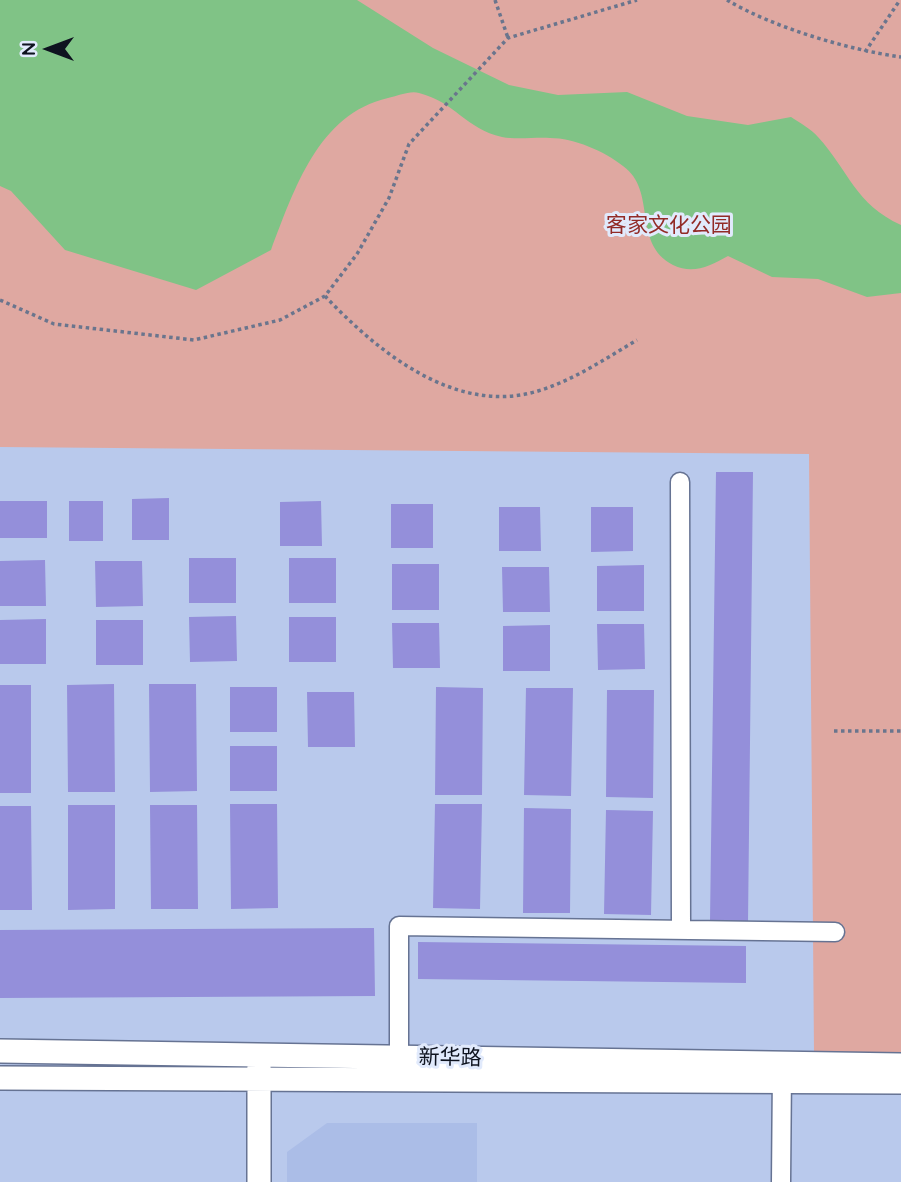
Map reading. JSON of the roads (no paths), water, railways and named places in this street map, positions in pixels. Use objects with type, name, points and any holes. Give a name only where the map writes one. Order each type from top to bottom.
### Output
[{"type":"street","points":[[680,482],[681,930]]},
{"type":"street","points":[[399,1057],[399,926],[835,932]]},
{"type":"street","name":"新华路","points":[[0,1051],[399,1057],[899,1078]]},
{"type":"street","points":[[259,1182],[265,1055]]},
{"type":"street","points":[[781,1182],[782,1073]]},
{"type":"street","name":"新华路","points":[[0,1078],[265,1079],[782,1073]]},
{"type":"street","points":[[265,1079],[272,1182]]},
{"type":"park label","name":"客家文化公园","points":[[669,226]]}]
